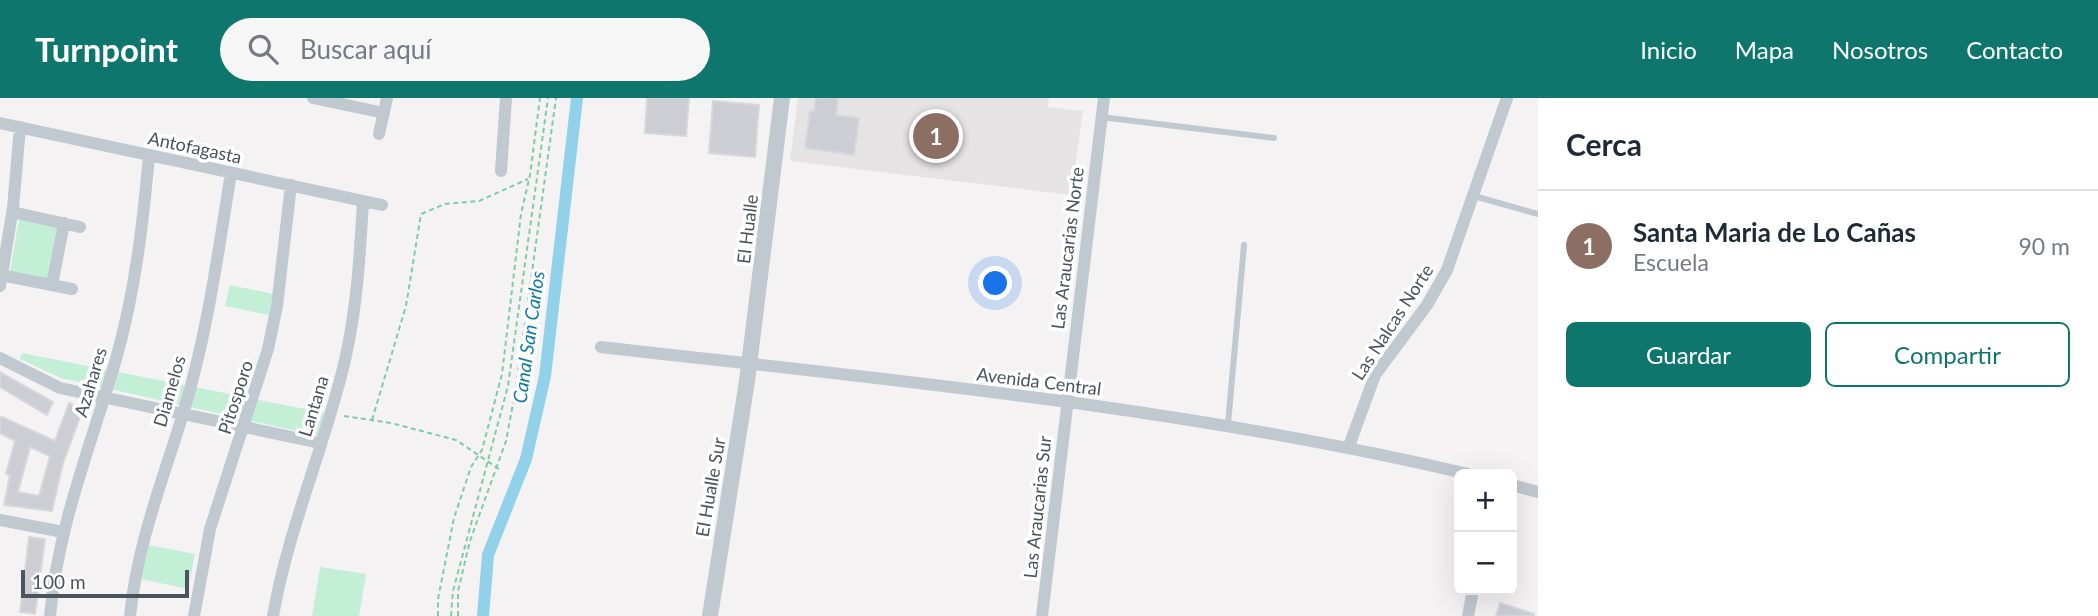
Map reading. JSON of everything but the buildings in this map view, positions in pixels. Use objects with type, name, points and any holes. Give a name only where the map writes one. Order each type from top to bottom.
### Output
[{"type":"street","points":[[313,98],[384,113]]},
{"type":"street","points":[[380,134],[387,98]]},
{"type":"street","points":[[501,171],[506,98]]},
{"type":"street","name":"El Hualle","points":[[750,364],[782,98]]},
{"type":"street","name":"Las Araucarias Norte","points":[[1066,402],[1104,98]]},
{"type":"street","name":"Las Nalcas Norte","points":[[1349,446],[1374,374],[1427,305],[1447,270],[1507,98]]},
{"type":"street","name":"Antofagasta","points":[[0,123],[382,205]]},
{"type":"street","points":[[20,127],[1,279],[72,289]]},
{"type":"street","name":"Azahares","points":[[50,616],[63,532],[77,476],[104,398],[134,285],[149,155]]},
{"type":"street","name":"Diamelos","points":[[130,616],[137,565],[152,502],[183,414],[210,299],[231,173]]},
{"type":"street","name":"Pitosporo","points":[[194,616],[210,529],[244,427],[273,326],[291,185]]},
{"type":"street","name":"Lantana","points":[[273,616],[291,531],[346,358],[355,304],[363,201]]},
{"type":"street","points":[[8,209],[80,227]]},
{"type":"street","points":[[52,285],[64,223]]},
{"type":"street","name":"Avenida Central","points":[[601,347],[1228,424],[1349,446],[1454,471]]},
{"type":"street","points":[[0,358],[60,388],[320,443]]},
{"type":"street","name":"El Hualle Sur","points":[[710,616],[750,364]]},
{"type":"street","name":"Las Araucarias Sur","points":[[1042,616],[1066,402]]},
{"type":"street","points":[[1517,486],[1538,492]]},
{"type":"street","points":[[0,520],[63,532]]},
{"type":"street","points":[[1468,616],[1473,595]]},
{"type":"lane","points":[[1101,117],[1274,138]]},
{"type":"lane","points":[[1474,196],[1538,214]]},
{"type":"lane","points":[[1228,424],[1244,245]]},
{"type":"path","points":[[438,616],[438,599],[454,518],[467,477],[478,455],[506,354],[521,214],[529,179],[540,98]]},
{"type":"path","points":[[451,616],[450,603],[511,372],[548,98]]},
{"type":"path","points":[[458,616],[458,591],[470,541],[506,440],[516,388],[555,98]]},
{"type":"path","points":[[372,420],[406,306],[421,214],[445,204],[479,201],[529,179]]},
{"type":"path","points":[[330,414],[372,420],[456,440],[497,468]]},
{"type":"shaded area","points":[[798,98],[1049,98],[1048,107],[1083,111],[1071,195],[790,161]]},
{"type":"green space","points":[[19,219],[57,225],[49,279],[10,272]]},
{"type":"green space","points":[[230,285],[273,294],[269,315],[225,306]]},
{"type":"green space","points":[[22,353],[325,413],[319,436],[61,378],[20,359]]},
{"type":"green space","points":[[148,545],[195,554],[188,589],[141,579]]},
{"type":"green space","points":[[320,567],[366,574],[359,616],[312,616]]},
{"type":"waterway","name":"Canal San Carlos","points":[[483,616],[488,555],[526,459],[545,376],[577,98]]},
{"type":"place","name":"Santa Maria de Lo Cañas","points":[[936,136]]}]
